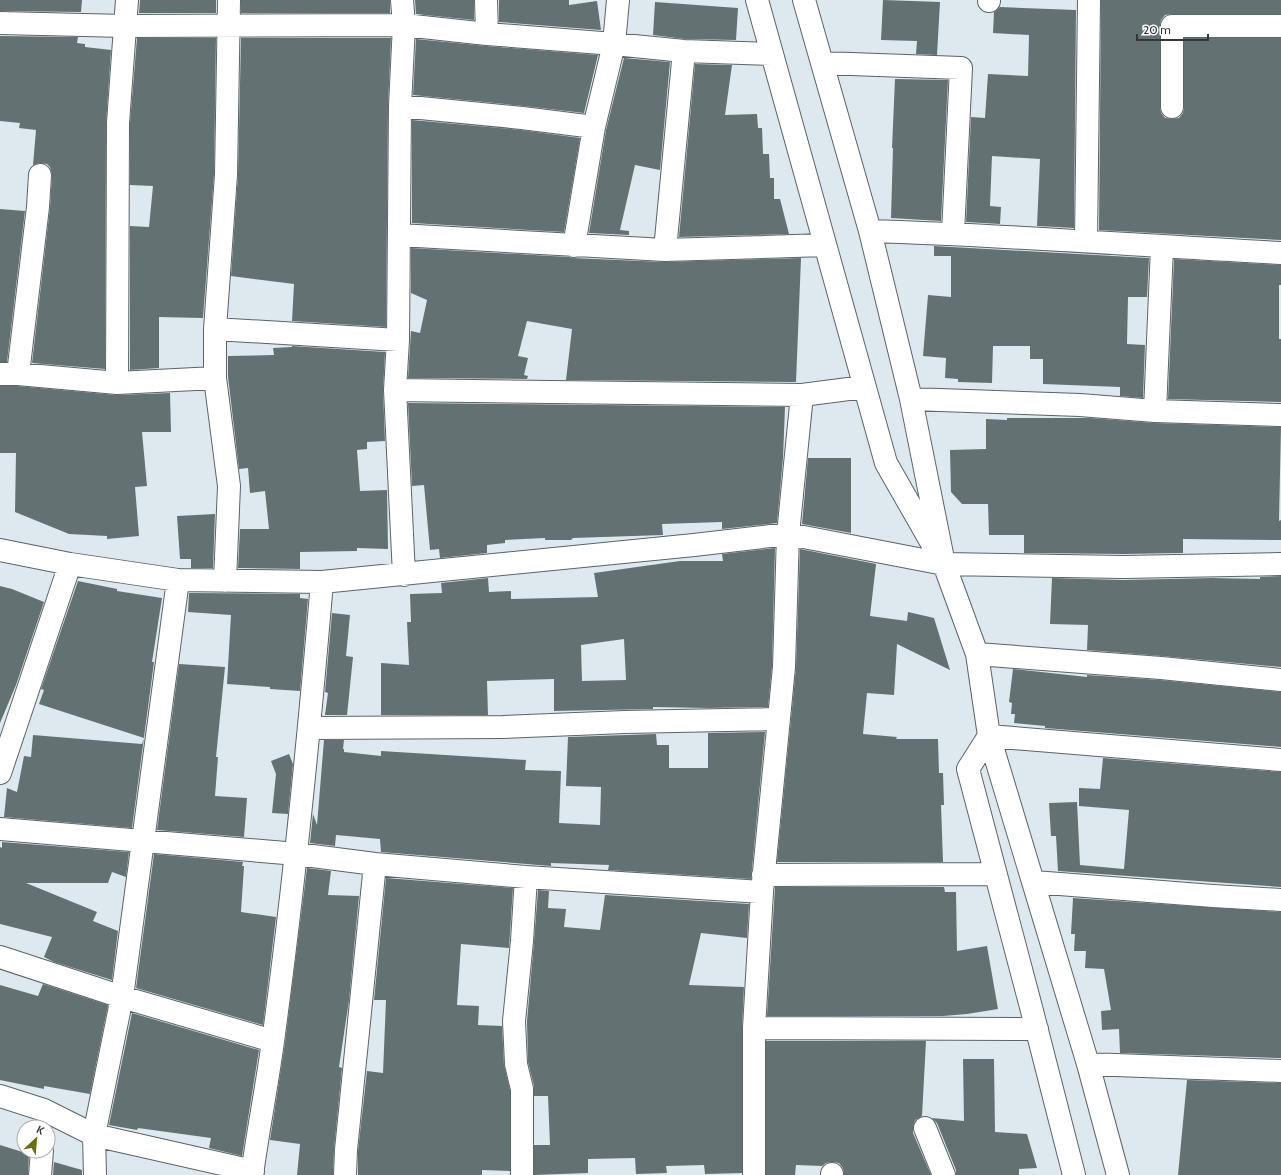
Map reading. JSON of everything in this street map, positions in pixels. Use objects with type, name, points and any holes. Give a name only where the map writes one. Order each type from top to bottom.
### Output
[{"type":"street","points":[[117,383],[118,123],[127,0]]},
{"type":"street","points":[[225,581],[229,486],[215,378],[215,330],[226,175],[229,0]]},
{"type":"street","points":[[402,0],[404,25],[400,106],[398,340],[395,390],[404,575]]},
{"type":"street","points":[[486,0],[487,34]]},
{"type":"street","points":[[574,246],[594,128],[614,44],[618,0]]},
{"type":"street","points":[[757,0],[886,463],[944,564]]},
{"type":"street","points":[[804,0],[870,231],[911,399],[944,564],[976,654],[989,736],[1088,1064],[1118,1175]]},
{"type":"street","points":[[1086,241],[1089,0]]},
{"type":"street","points":[[0,23],[125,26],[404,25],[487,34],[684,51],[772,54]]},
{"type":"street","points":[[1172,107],[1172,26],[1281,26]]},
{"type":"street","points":[[665,250],[684,51]]},
{"type":"street","points":[[823,63],[961,68],[953,233]]},
{"type":"street","points":[[400,106],[522,118],[594,128]]},
{"type":"street","points":[[40,174],[38,207],[9,374],[117,383],[215,378]]},
{"type":"street","points":[[870,231],[953,233],[1162,247],[1281,253]]},
{"type":"street","points":[[399,235],[665,250],[825,245]]},
{"type":"street","points":[[1155,411],[1162,247]]},
{"type":"street","points":[[215,330],[398,340]]},
{"type":"street","points":[[395,390],[802,395],[864,387]]},
{"type":"street","points":[[749,1175],[754,1028],[762,884],[784,667],[788,534],[802,395]]},
{"type":"street","points":[[911,399],[1080,405],[1155,411],[1281,415]]},
{"type":"street","points":[[0,550],[70,564],[178,580],[225,581],[322,582],[404,575],[788,534],[944,564],[1123,567],[1281,564]]},
{"type":"street","points":[[0,773],[70,564]]},
{"type":"street","points":[[95,1175],[94,1135],[122,997],[178,580]]},
{"type":"street","points":[[0,1096],[44,1118],[94,1135],[253,1173],[273,1041],[297,854],[310,728],[322,582]]},
{"type":"street","points":[[976,654],[1161,668],[1281,680]]},
{"type":"street","points":[[310,728],[503,727],[625,722],[778,719]]},
{"type":"street","points":[[989,736],[1281,760]]},
{"type":"street","points":[[989,736],[968,769],[1074,1175]]},
{"type":"street","points":[[0,829],[144,840],[297,854],[375,864],[526,877],[762,884],[995,874]]},
{"type":"street","points":[[345,1175],[375,864]]},
{"type":"street","points":[[522,1175],[522,1089],[516,1064],[514,1021],[522,941],[526,877]]},
{"type":"street","points":[[1034,882],[1281,900]]},
{"type":"street","points":[[0,957],[122,997],[273,1041]]},
{"type":"street","points":[[754,1028],[1037,1029]]},
{"type":"street","points":[[1088,1064],[1281,1071]]},
{"type":"street","points":[[925,1128],[944,1175]]},
{"type":"street","points":[[40,1175],[41,1159]]},
{"type":"building","points":[[0,0],[82,0],[81,12],[0,11]]},
{"type":"building","points":[[140,0],[216,0],[216,13],[139,13]]},
{"type":"building","points":[[241,0],[390,0],[390,13],[241,13]]},
{"type":"building","points":[[415,0],[474,0],[474,20],[416,14]]},
{"type":"building","points":[[499,0],[569,0],[569,5],[597,1],[601,30],[499,22]]},
{"type":"building","points":[[883,0],[940,2],[937,55],[916,54],[917,41],[881,40]]},
{"type":"building","points":[[1101,0],[1281,0],[1281,14],[1165,15],[1161,20],[1160,26],[1160,107],[1161,113],[1165,118],[1179,118],[1183,113],[1184,38],[1281,38],[1281,240],[1099,230]]},
{"type":"building","points":[[655,2],[738,8],[736,40],[685,39],[653,35]]},
{"type":"building","points":[[1000,7],[1076,10],[1074,228],[1037,226],[1040,159],[992,156],[990,206],[1001,207],[1000,224],[966,222],[971,117],[985,118],[988,74],[1028,76],[1029,35],[993,33],[994,12]]},
{"type":"building","points":[[0,36],[78,37],[77,43],[85,44],[85,47],[111,50],[106,123],[105,369],[32,363],[50,208],[52,175],[50,167],[47,164],[40,163],[33,165],[36,130],[19,128],[20,123],[0,121]]},
{"type":"building","points":[[137,38],[216,38],[214,174],[203,318],[159,317],[159,368],[130,370],[130,226],[149,227],[153,186],[130,185],[130,123]]},
{"type":"building","points":[[241,38],[391,38],[388,106],[386,327],[292,321],[294,284],[231,276],[238,175]]},
{"type":"building","points":[[416,39],[598,55],[584,113],[413,95]]},
{"type":"building","points":[[624,58],[670,62],[660,170],[635,165],[620,230],[629,231],[629,235],[589,233],[606,130]]},
{"type":"building","points":[[695,64],[732,65],[725,115],[757,114],[758,128],[762,128],[763,154],[769,154],[770,178],[774,178],[774,199],[780,199],[789,234],[679,237]]},
{"type":"building","points":[[895,79],[948,80],[941,221],[891,218]]},
{"type":"building","points":[[412,120],[521,130],[580,138],[564,232],[412,223]]},
{"type":"building","points":[[0,209],[25,211],[7,362],[0,362]]},
{"type":"building","points":[[934,246],[1149,258],[1147,297],[1128,297],[1127,344],[1145,345],[1143,398],[1120,396],[1120,387],[1043,384],[1043,359],[1030,359],[1030,346],[993,346],[992,383],[958,382],[958,379],[945,378],[946,358],[923,356],[928,295],[951,297],[951,256],[934,256]]},
{"type":"building","points":[[411,248],[664,262],[801,258],[796,382],[566,380],[572,329],[527,321],[518,356],[528,358],[524,375],[528,376],[527,379],[408,378],[411,331],[420,333],[427,300],[411,293]]},
{"type":"building","points":[[1174,259],[1281,265],[1281,285],[1279,285],[1279,339],[1281,339],[1281,402],[1168,399]]},
{"type":"building","points":[[292,346],[385,352],[383,391],[385,441],[367,442],[367,449],[357,450],[360,491],[387,490],[388,549],[357,548],[357,551],[300,552],[300,569],[238,568],[240,529],[269,529],[265,491],[250,493],[248,468],[239,469],[228,377],[228,356],[274,355],[273,348]]},
{"type":"building","points":[[0,386],[17,386],[116,395],[170,393],[171,432],[142,432],[147,486],[135,487],[139,536],[107,539],[107,536],[69,534],[15,512],[16,453],[0,453]]},
{"type":"building","points":[[408,403],[785,407],[783,458],[777,523],[722,529],[722,522],[662,524],[663,535],[573,538],[571,540],[545,540],[545,538],[505,540],[505,543],[487,545],[487,553],[440,558],[439,549],[430,550],[424,485],[412,486]]},
{"type":"building","points":[[1007,418],[1090,418],[1154,423],[1281,427],[1279,521],[1281,520],[1281,540],[1183,539],[1183,553],[1024,553],[1024,535],[989,535],[988,504],[962,504],[951,492],[950,450],[986,449],[986,419],[1007,420]]},
{"type":"building","points":[[808,458],[851,458],[851,533],[802,524]]},
{"type":"building","points":[[215,514],[213,568],[191,568],[191,559],[180,559],[177,516]]},
{"type":"building","points":[[775,548],[772,666],[768,707],[653,707],[653,709],[554,711],[554,679],[487,681],[488,715],[381,715],[381,663],[409,665],[407,622],[411,622],[410,594],[442,593],[441,583],[488,578],[489,592],[511,591],[511,599],[598,597],[594,573],[680,561],[723,561],[722,554]],"holes":[[[624,639],[626,680],[582,681],[581,645]]]},
{"type":"building","points":[[800,549],[876,564],[870,616],[907,621],[908,612],[934,618],[950,670],[897,644],[894,695],[867,693],[863,734],[897,737],[896,739],[938,739],[939,773],[943,773],[944,805],[941,805],[943,862],[777,862],[796,668]]},
{"type":"building","points":[[1281,576],[1281,667],[1087,650],[1088,625],[1050,624],[1052,578],[1123,580],[1212,578],[1260,579],[1260,577]]},
{"type":"building","points":[[78,581],[117,589],[117,591],[162,598],[152,662],[154,662],[144,738],[39,704],[44,690],[41,689]]},
{"type":"building","points":[[0,586],[12,589],[44,602],[16,685],[0,723]]},
{"type":"building","points":[[189,593],[300,594],[300,598],[308,599],[300,691],[227,684],[231,615],[188,612]]},
{"type":"building","points":[[332,613],[350,615],[346,656],[353,657],[347,715],[325,715],[328,693],[325,692]]},
{"type":"building","points":[[179,664],[225,667],[216,757],[218,757],[215,796],[247,798],[244,837],[157,830]]},
{"type":"building","points":[[1013,669],[1087,677],[1087,675],[1160,680],[1281,692],[1281,747],[1045,728],[1045,726],[1014,723],[1015,714],[1011,714],[1012,703],[1009,702]]},
{"type":"building","points":[[765,732],[751,879],[608,870],[609,865],[551,863],[551,866],[381,852],[380,839],[336,835],[335,846],[310,843],[313,814],[317,825],[324,740],[344,740],[344,752],[381,756],[381,751],[526,760],[525,770],[561,771],[559,823],[600,825],[601,787],[566,786],[568,737],[656,734],[657,745],[669,745],[669,768],[708,768],[708,733]]},
{"type":"building","points":[[33,735],[142,744],[144,738],[132,828],[4,817],[7,788],[17,792],[24,756],[31,757]]},
{"type":"building","points":[[289,754],[293,764],[288,814],[272,813],[276,774],[271,761]]},
{"type":"building","points":[[1103,758],[1281,772],[1281,887],[1058,871],[1056,836],[1051,836],[1049,803],[1077,802],[1080,865],[1124,869],[1129,810],[1079,806],[1079,788],[1100,789]]},
{"type":"building","points":[[2,842],[129,852],[126,877],[112,872],[108,883],[26,883],[97,912],[93,921],[118,931],[112,980],[54,962],[44,957],[52,937],[0,924],[0,847],[2,848]]},
{"type":"building","points":[[154,854],[243,862],[241,912],[276,917],[263,1025],[136,988]]},
{"type":"building","points":[[307,868],[331,871],[328,895],[359,896],[349,1000],[339,1067],[342,1068],[333,1175],[297,1175],[300,1144],[270,1140],[285,1043]]},
{"type":"building","points":[[386,878],[513,888],[509,948],[461,944],[457,1005],[479,1006],[478,1025],[502,1026],[504,1065],[510,1090],[510,1171],[482,1170],[482,1175],[358,1175],[358,1151],[367,1071],[383,1073],[386,1000],[374,1000]]},
{"type":"building","points":[[775,887],[944,887],[945,892],[956,892],[957,951],[987,946],[998,1009],[943,1016],[767,1016]]},
{"type":"building","points":[[538,890],[549,891],[548,908],[566,909],[564,927],[600,930],[605,895],[749,904],[747,938],[701,933],[689,985],[744,987],[742,1028],[742,1173],[705,1174],[704,1165],[666,1166],[667,1173],[636,1174],[635,1158],[588,1159],[588,1173],[534,1175],[534,1145],[550,1145],[548,1096],[534,1096],[534,1086],[528,1062],[527,1021]]},
{"type":"building","points":[[1073,898],[1281,912],[1281,1058],[1120,1053],[1119,1029],[1102,1030],[1101,1011],[1111,1010],[1104,969],[1085,968],[1086,951],[1074,951],[1075,934],[1071,934]]},
{"type":"building","points":[[43,984],[108,1005],[90,1094],[44,1086],[44,1089],[0,1080],[0,985],[38,996]]},
{"type":"building","points":[[132,1013],[259,1050],[242,1156],[209,1148],[211,1138],[138,1128],[137,1130],[109,1125]]},
{"type":"building","points":[[766,1041],[926,1041],[922,1116],[915,1120],[913,1133],[931,1175],[844,1175],[843,1168],[839,1163],[832,1162],[826,1163],[822,1166],[796,1165],[795,1175],[766,1175]]},
{"type":"building","points":[[963,1059],[994,1059],[995,1132],[1027,1134],[1037,1168],[1019,1169],[1019,1175],[956,1175],[956,1170],[937,1123],[932,1118],[964,1121]]},
{"type":"building","points":[[1187,1080],[1281,1083],[1281,1175],[1178,1175]]},
{"type":"building","points":[[0,1145],[16,1150],[16,1159],[29,1159],[28,1175],[0,1175]]},
{"type":"building","points":[[54,1162],[82,1170],[82,1175],[53,1175]]}]
